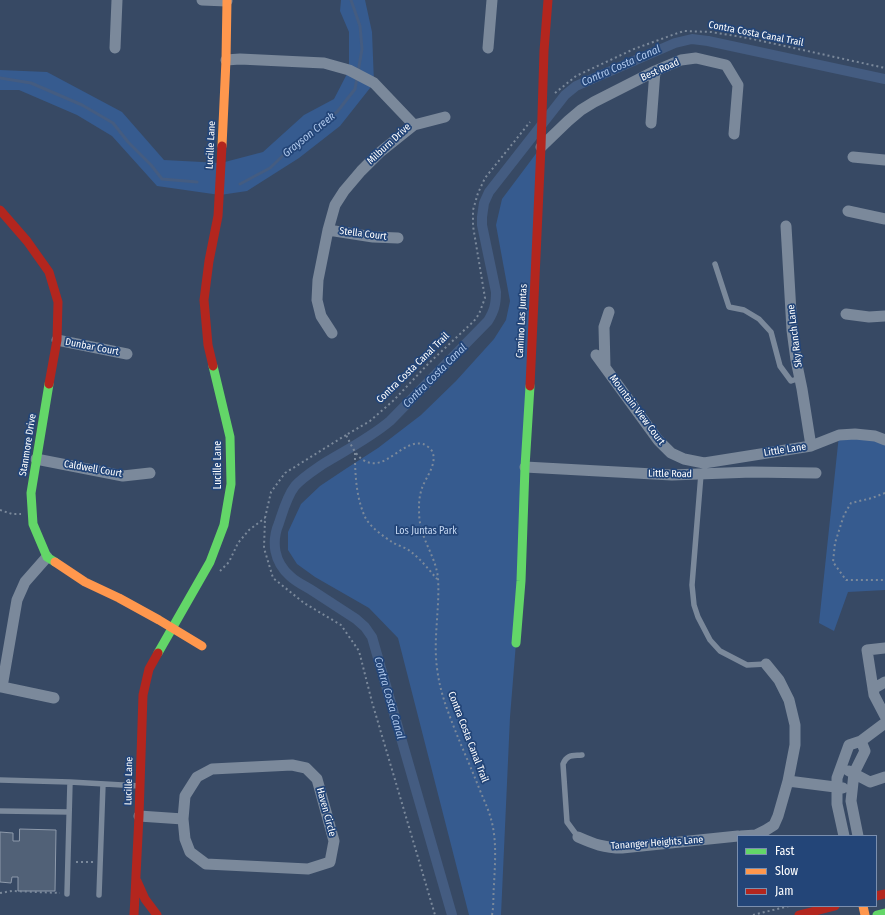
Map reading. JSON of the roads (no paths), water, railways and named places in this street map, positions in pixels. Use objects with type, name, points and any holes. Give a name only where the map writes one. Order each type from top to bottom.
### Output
[{"type":"street","points":[[115,48],[117,0]]},
{"type":"street","points":[[202,0],[227,1]]},
{"type":"street","points":[[488,48],[492,0]]},
{"type":"street","name":"Camino Las Juntas","points":[[516,643],[524,467],[532,351],[544,51],[548,0]]},
{"type":"street","name":"Lucille Lane","points":[[134,915],[143,695],[149,669],[210,562],[224,525],[231,484],[230,437],[208,345],[204,300],[209,260],[218,216],[226,60],[227,1]]},
{"type":"street","name":"Best Road","points":[[541,143],[581,110],[594,102],[655,71],[681,60],[696,58],[726,65],[738,85],[734,134]]},
{"type":"street","name":"Milburn Drive","points":[[226,60],[240,59],[324,63],[349,70],[374,84],[414,125],[365,166],[344,191],[335,205],[328,230],[318,280],[316,300],[321,316],[332,333]]},
{"type":"street","points":[[652,123],[655,71]]},
{"type":"street","points":[[414,125],[445,117]]},
{"type":"street","points":[[853,157],[885,160]]},
{"type":"street","name":"Stanmore Drive","points":[[0,210],[27,241],[49,272],[58,302],[57,340],[31,494],[33,524],[47,557]]},
{"type":"street","points":[[848,211],[885,219]]},
{"type":"street","name":"Sky Ranch Lane","points":[[786,226],[792,330],[811,446]]},
{"type":"street","name":"Stella Court","points":[[328,230],[373,237],[398,238]]},
{"type":"street","points":[[605,368],[604,327],[609,312]]},
{"type":"street","points":[[846,314],[869,317],[885,316]]},
{"type":"street","name":"Dunbar Court","points":[[57,340],[127,354]]},
{"type":"street","name":"Mountain View Court","points":[[596,355],[658,440],[671,453],[684,459]]},
{"type":"street","name":"Little Lane","points":[[684,459],[704,463],[811,446],[839,435],[855,434],[875,436],[885,440]]},
{"type":"street","name":"Caldwell Court","points":[[36,459],[123,476],[150,473]]},
{"type":"street","name":"Little Road","points":[[524,467],[672,476],[752,472],[816,473]]},
{"type":"street","points":[[54,698],[2,687],[17,600],[26,582],[47,557],[85,582],[119,598],[202,646]]},
{"type":"street","points":[[885,648],[867,650],[874,695],[885,716]]},
{"type":"street","points":[[748,835],[756,834],[774,825],[788,781],[796,745],[795,726],[789,700],[779,680],[766,664]]},
{"type":"street","points":[[873,689],[885,682]]},
{"type":"street","points":[[844,835],[837,804],[837,778],[849,745],[861,741],[885,723]]},
{"type":"street","points":[[858,835],[851,801],[854,773],[865,751],[861,741]]},
{"type":"street","name":"Haven Circle","points":[[292,765],[306,768],[317,779],[334,841],[330,862],[308,869],[206,864],[190,852],[184,839],[183,819],[185,796],[197,777],[212,769],[292,765]]},
{"type":"street","points":[[841,768],[870,782],[885,777]]},
{"type":"street","points":[[788,781],[852,789]]},
{"type":"street","points":[[139,816],[183,819]]},
{"type":"street","name":"Tananger Heights Lane","points":[[578,837],[598,845],[612,848],[622,848],[737,836]]},
{"type":"street","points":[[136,881],[145,899],[157,915]]},
{"type":"street","points":[[877,903],[881,914]]},
{"type":"street","points":[[799,915],[831,907]]},
{"type":"lane","points":[[715,264],[729,306],[744,310],[759,319],[771,332],[780,366],[791,381],[800,378]]},
{"type":"lane","points":[[700,474],[692,585],[694,605],[698,617],[710,640],[720,651],[747,665],[766,664]]},
{"type":"lane","points":[[578,837],[567,822],[563,764],[565,759],[569,756],[582,755]]},
{"type":"lane","points":[[0,780],[140,786]]},
{"type":"lane","points":[[67,894],[70,782]]},
{"type":"lane","points":[[99,895],[103,784]]},
{"type":"lane","points":[[0,811],[69,812]]},
{"type":"waterway","name":"Grayson Creek","points":[[351,0],[360,26],[362,49],[358,72]]},
{"type":"waterway","name":"Contra Costa Canal","points":[[452,915],[372,637],[365,627],[356,619],[292,578],[277,558],[275,537],[290,494],[295,486],[308,474],[366,438],[390,421],[488,321],[496,301],[496,292],[482,225],[484,203],[489,192],[565,95],[576,86],[675,43],[692,39],[708,41],[885,79]]},
{"type":"waterway","name":"Grayson Creek","points":[[0,78],[31,83],[82,105],[113,123],[128,142],[151,165],[162,179],[197,182]]},
{"type":"waterway","name":"Grayson Creek","points":[[240,184],[270,168],[299,140],[337,112],[355,89],[357,78]]},
{"type":"park label","name":"Los Juntas Park","points":[[426,531]]}]
